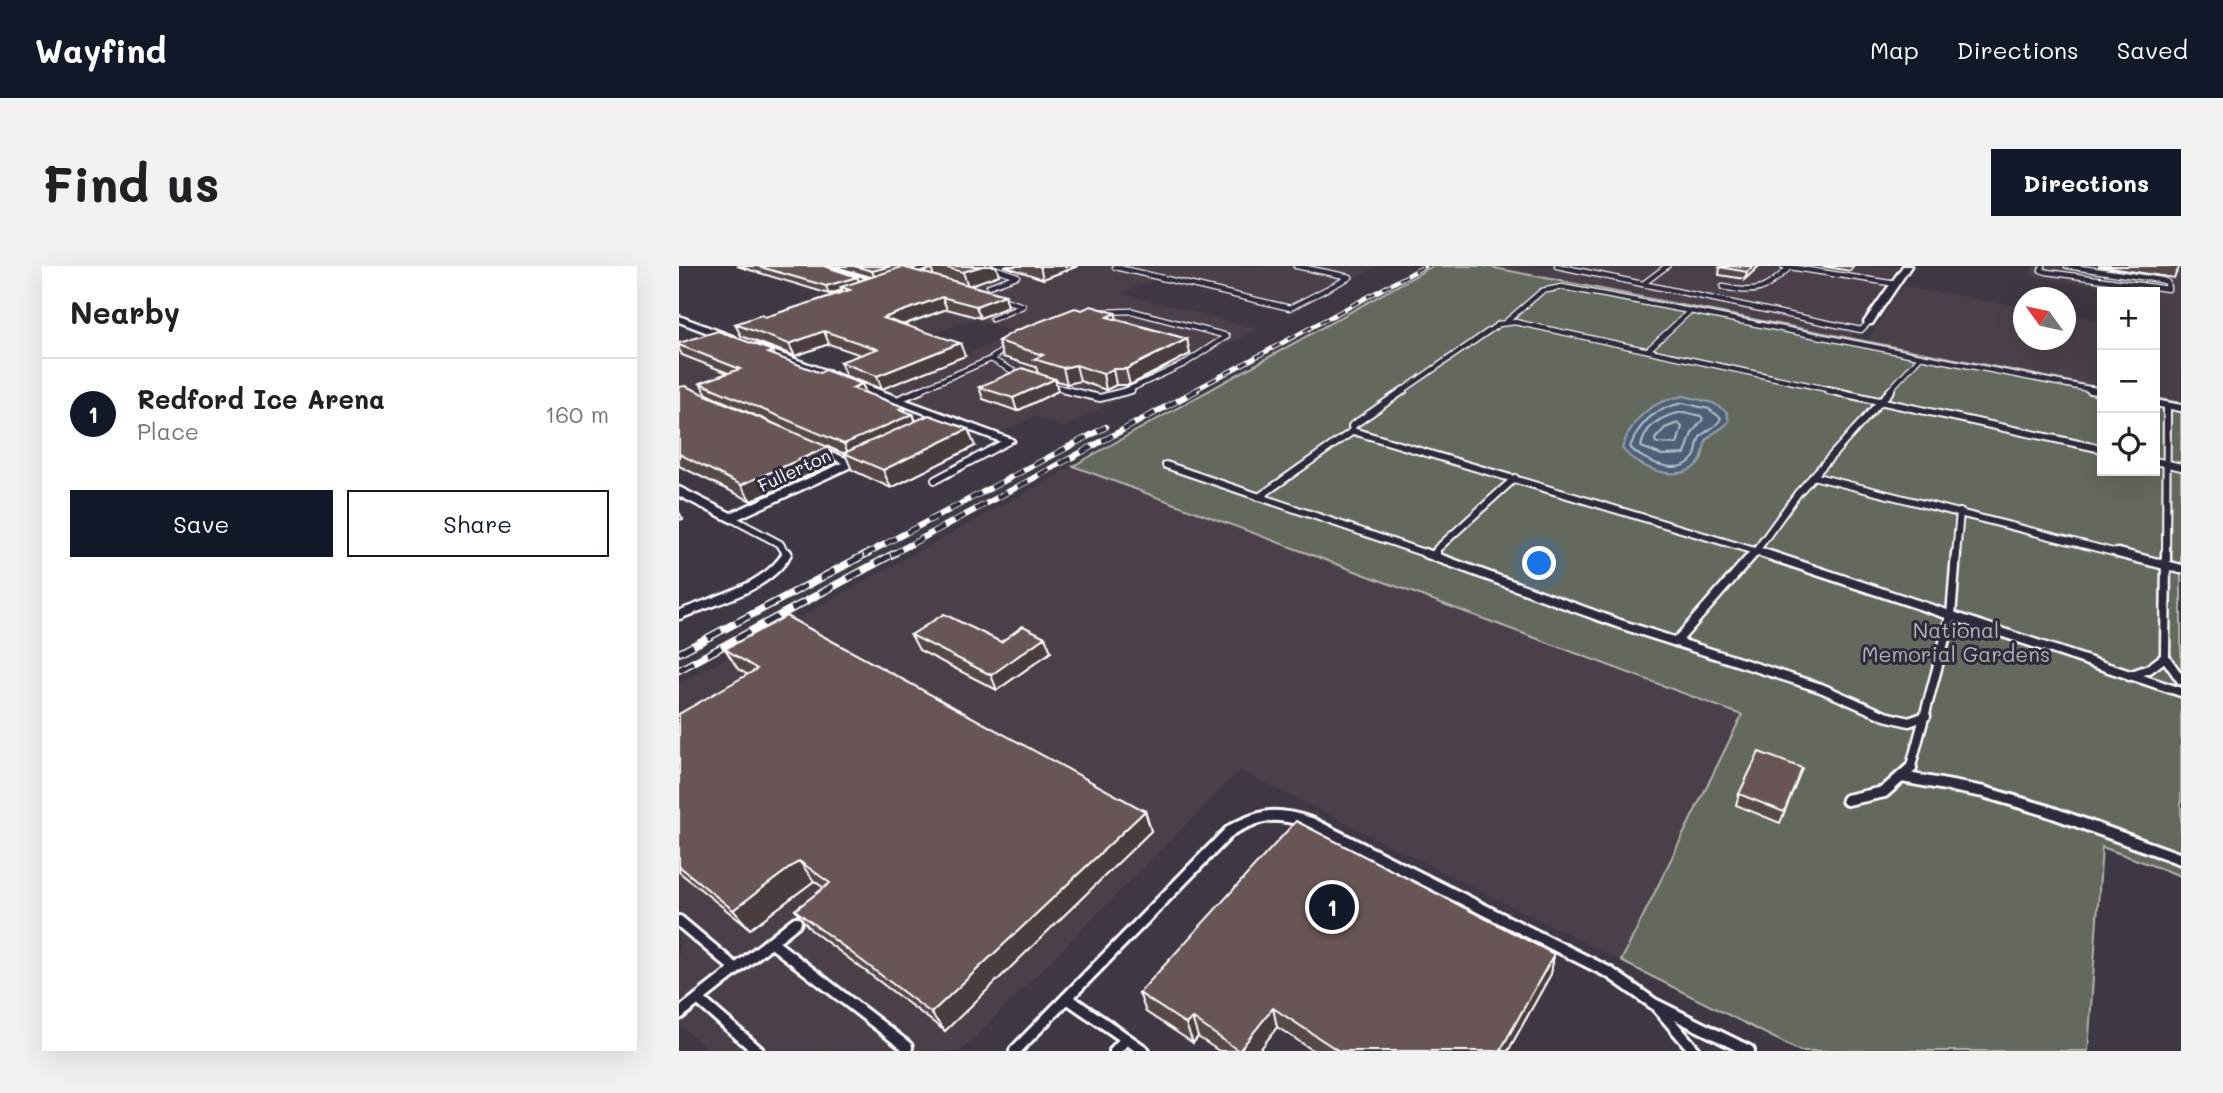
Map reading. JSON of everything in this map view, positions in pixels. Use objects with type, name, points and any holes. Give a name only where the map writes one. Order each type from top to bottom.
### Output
[{"type":"street","points":[[818,266],[877,284]]},
{"type":"street","points":[[864,288],[913,275],[932,266]]},
{"type":"street","points":[[1869,322],[1907,266]]},
{"type":"street","points":[[679,319],[1008,442]]},
{"type":"street","points":[[700,341],[734,330]]},
{"type":"street","points":[[936,425],[948,419]]},
{"type":"street","name":"Fullerton","points":[[731,518],[887,447]]},
{"type":"street","points":[[679,491],[731,518]]},
{"type":"lane","points":[[988,266],[1017,276],[989,286]]},
{"type":"lane","points":[[1114,266],[1290,308],[1350,277],[1296,266]]},
{"type":"lane","points":[[1561,266],[1861,330],[1869,322]]},
{"type":"lane","points":[[1588,272],[1599,266]]},
{"type":"lane","points":[[1643,284],[1667,266]]},
{"type":"lane","points":[[1783,266],[1896,284]]},
{"type":"lane","points":[[2043,266],[2041,270],[2047,272],[2168,289],[2167,282],[2161,280],[2067,266]]},
{"type":"lane","points":[[1723,287],[1749,292],[1765,291],[1790,267]]},
{"type":"lane","points":[[1353,431],[1352,426],[1499,324],[1506,322],[1542,291],[1562,288],[2097,392]]},
{"type":"lane","points":[[992,318],[1023,306],[998,298]]},
{"type":"lane","points":[[1044,382],[1097,399],[1116,396],[1203,353],[1227,336],[1132,311],[1107,310],[1085,314]]},
{"type":"lane","points":[[1648,350],[1690,311]]},
{"type":"lane","points":[[1506,322],[1648,350],[2097,448]]},
{"type":"lane","points":[[897,400],[991,359],[1012,344]]},
{"type":"lane","points":[[1676,642],[1756,551],[1813,476],[1884,401],[1921,356]]},
{"type":"lane","points":[[991,359],[1017,374],[1031,378]]},
{"type":"lane","points":[[2160,404],[2181,408]]},
{"type":"lane","points":[[2167,405],[2165,657],[2181,680]]},
{"type":"lane","points":[[1353,431],[1756,551],[2181,692]]},
{"type":"lane","points":[[1259,497],[1353,431]]},
{"type":"lane","points":[[935,480],[1008,442]]},
{"type":"lane","points":[[814,447],[850,463]]},
{"type":"lane","points":[[2160,462],[2181,467]]},
{"type":"lane","points":[[1166,465],[1676,642],[1821,688],[1885,716],[1909,722],[1926,716]]},
{"type":"lane","points":[[1813,476],[2181,569]]},
{"type":"lane","points":[[1436,557],[1437,549],[1515,478]]},
{"type":"lane","points":[[1847,800],[1884,792],[1910,771],[1951,616],[1960,512]]},
{"type":"lane","points":[[679,615],[751,583],[780,565],[788,554],[780,544],[731,518]]},
{"type":"lane","points":[[2129,676],[2149,669],[2165,657]]},
{"type":"lane","points":[[1902,777],[1984,793],[2033,807],[2181,859]]},
{"type":"lane","points":[[1015,1051],[1231,830],[1258,814],[1281,814],[1311,823],[1610,973],[1654,1004],[1749,1051]]},
{"type":"lane","points":[[679,920],[736,969]]},
{"type":"lane","points":[[679,1014],[796,922]]},
{"type":"lane","points":[[771,942],[907,1047],[906,1051]]},
{"type":"lane","points":[[1067,998],[1144,1051]]},
{"type":"lane","points":[[698,999],[758,1051]]},
{"type":"lane","points":[[1654,1004],[1695,1051]]},
{"type":"lane","points":[[1115,1051],[1126,1039]]},
{"type":"shaded area","points":[[947,266],[1379,266],[1288,312],[1156,279],[1122,293],[1258,329],[1064,427],[1035,416],[1002,432],[884,389],[1018,333],[973,319],[892,348],[795,316]]},
{"type":"shaded area","points":[[1485,266],[1898,266],[1851,338]]},
{"type":"shaded area","points":[[2032,266],[2181,266],[2181,403],[2160,399],[2160,287],[2103,287],[2030,276]]},
{"type":"shaded area","points":[[1901,286],[2013,305],[2013,350],[2076,350],[2076,316],[2097,320],[2097,387],[1867,342]]},
{"type":"shaded area","points":[[718,340],[797,370],[716,400],[679,384],[679,353]]},
{"type":"shaded area","points":[[1073,466],[1742,715],[1621,961],[1240,770],[961,1051],[710,1051],[679,1024],[679,684]]},
{"type":"green space","name":"National Memorial Gardens","points":[[1433,266],[1485,266],[2097,387],[2097,476],[2160,476],[2160,399],[2181,403],[2181,876],[2102,847],[2088,1051],[1800,1051],[1621,961],[1742,715],[1073,466]]},
{"type":"water","points":[[1684,396],[1713,403],[1727,412],[1729,421],[1708,438],[1699,463],[1690,469],[1669,473],[1637,462],[1622,448],[1638,419],[1653,406]]},
{"type":"building","points":[[757,266],[824,266],[857,277],[826,286]]},
{"type":"building","points":[[854,266],[891,266],[872,271]]},
{"type":"building","points":[[940,266],[982,266],[963,272]]},
{"type":"building","points":[[1753,266],[1747,272],[1720,267]]},
{"type":"building","points":[[902,267],[1005,295],[976,306],[942,297],[883,318],[960,343],[877,376],[840,362],[877,349],[824,331],[789,344],[735,324],[850,290],[841,287]]},
{"type":"building","points":[[1091,306],[1115,313],[1107,317],[1187,339],[1126,369],[1113,369],[1103,374],[1076,365],[1063,368],[1034,359],[1043,355],[998,341],[1015,331],[1075,308],[1082,310]]},
{"type":"building","points":[[718,331],[773,351],[768,353],[820,373],[825,370],[862,384],[852,388],[904,407],[899,409],[913,414],[844,444],[700,383],[740,369],[679,345]]},
{"type":"building","points":[[1022,368],[1055,379],[1013,398],[979,387]]},
{"type":"building","points":[[685,386],[828,447],[741,485],[679,454],[679,387]]},
{"type":"building","points":[[929,415],[968,429],[883,470],[844,453]]},
{"type":"building","points":[[944,614],[1001,642],[1023,626],[1045,637],[991,675],[911,635]]},
{"type":"building","points":[[786,616],[1145,811],[931,1013],[795,910],[830,883],[799,861],[733,910],[679,866],[679,714],[757,669],[725,649]]},
{"type":"building","points":[[1759,752],[1802,768],[1784,812],[1739,794]]},
{"type":"building","points":[[1296,821],[1554,954],[1500,1051],[1339,1051],[1273,1008],[1239,1051],[1192,1018],[1186,1024],[1139,993]]},
{"type":"railway","points":[[1193,391],[1425,266]]},
{"type":"railway","points":[[891,555],[1197,390]]},
{"type":"railway","points":[[864,555],[1106,427]]},
{"type":"railway","points":[[679,653],[868,553]]},
{"type":"railway","points":[[679,670],[895,553]]},
{"type":"place","name":"Redford Ice Arena","points":[[1332,907]]}]
